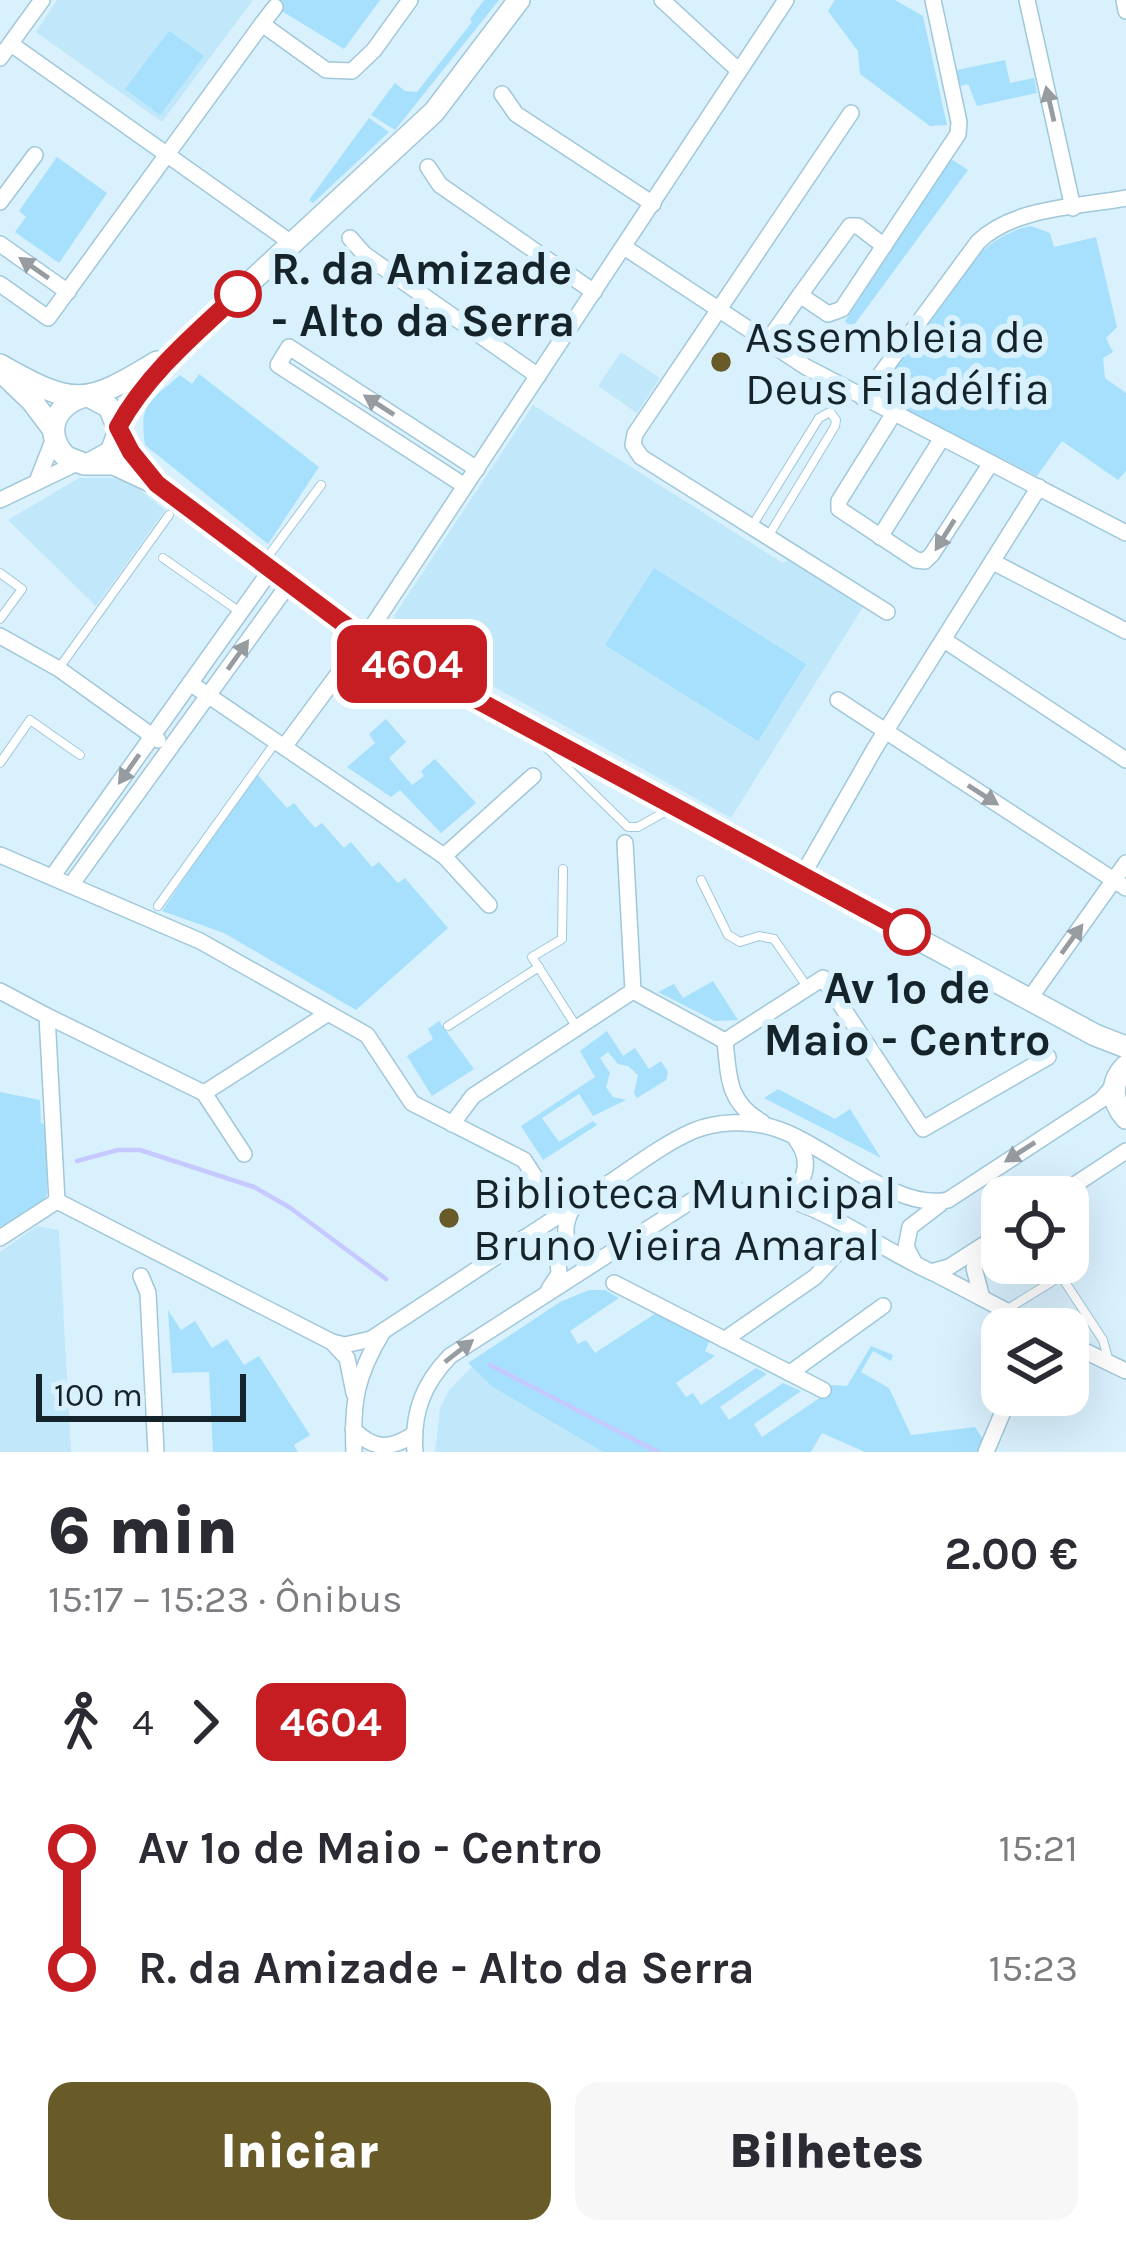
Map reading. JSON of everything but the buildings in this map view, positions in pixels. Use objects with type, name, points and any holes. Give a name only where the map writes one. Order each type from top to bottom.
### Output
[{"type":"main road","points":[[84,463],[111,452],[142,391],[178,350],[444,101],[519,0]]},
{"type":"main road","points":[[53,433],[65,404],[110,390],[178,350]]},
{"type":"main road","points":[[0,368],[46,389],[109,407],[157,484]]},
{"type":"main road","points":[[0,368],[32,400],[58,449],[84,463],[114,464],[157,484],[364,639],[1095,1035],[1126,1047]]},
{"type":"main road","points":[[1095,1035],[1119,1075],[1114,1101],[1126,1118]]},
{"type":"street","points":[[42,0],[5,51],[292,244]]},
{"type":"street","points":[[262,24],[326,70],[352,71],[374,50],[410,0]]},
{"type":"street","points":[[662,0],[738,70]]},
{"type":"street","points":[[280,744],[364,639],[786,0]]},
{"type":"street","points":[[800,295],[828,314],[837,313],[960,129],[933,0]]},
{"type":"street","points":[[1027,0],[1073,208]]},
{"type":"street","points":[[1124,0],[1126,10]]},
{"type":"street","points":[[0,284],[48,318],[275,7]]},
{"type":"street","points":[[502,94],[516,114],[652,204]]},
{"type":"street","points":[[850,113],[635,434],[633,445],[640,457],[887,611]]},
{"type":"street","points":[[0,202],[35,155]]},
{"type":"street","points":[[428,167],[440,185],[594,292]]},
{"type":"street","points":[[863,398],[985,235],[1013,219],[1126,198]]},
{"type":"street","points":[[767,342],[850,226],[858,226],[884,246]]},
{"type":"street","points":[[350,238],[364,254],[538,376]]},
{"type":"street","points":[[0,244],[68,292]]},
{"type":"street","points":[[624,247],[767,342],[863,398],[1126,532]]},
{"type":"street","points":[[465,486],[278,365],[289,347],[477,469]]},
{"type":"street","points":[[894,413],[838,505],[844,516],[916,560],[929,559],[991,463]]},
{"type":"street","points":[[38,479],[53,433]]},
{"type":"street","points":[[880,537],[942,438]]},
{"type":"street","points":[[0,500],[38,479],[84,463]]},
{"type":"street","points":[[802,876],[885,732],[1039,487]]},
{"type":"street","points":[[993,562],[1126,631]]},
{"type":"street","points":[[52,877],[273,574]]},
{"type":"street","points":[[71,885],[209,696],[273,574]]},
{"type":"street","points":[[0,636],[58,669],[171,749]]},
{"type":"street","points":[[944,640],[1126,760]]},
{"type":"street","points":[[190,683],[444,856],[489,905]]},
{"type":"street","points":[[838,700],[1120,884]]},
{"type":"street","points":[[444,856],[532,776]]},
{"type":"street","points":[[625,843],[633,991]]},
{"type":"street","points":[[0,855],[212,947],[367,1035],[412,1103],[524,1160],[535,1177]]},
{"type":"street","points":[[1030,998],[1120,884],[1126,863]]},
{"type":"street","points":[[725,1041],[823,978],[923,1130],[1048,1057]]},
{"type":"street","points":[[452,1124],[472,1096],[633,991]]},
{"type":"street","points":[[633,991],[725,1041]]},
{"type":"street","points":[[0,992],[204,1093],[244,1154]]},
{"type":"street","points":[[204,1093],[327,1014]]},
{"type":"street","points":[[47,1016],[58,1201]]},
{"type":"street","points":[[725,1041],[730,1091],[744,1111],[909,1197],[924,1202],[947,1199]]},
{"type":"street","points":[[914,1262],[906,1246],[910,1227],[1101,1100],[1119,1075]]},
{"type":"street","points":[[332,1342],[358,1343],[384,1330],[690,1132],[719,1110],[730,1091]]},
{"type":"street","points":[[690,1132],[726,1124],[776,1128]]},
{"type":"street","points":[[415,1452],[418,1405],[432,1375],[466,1344],[696,1198],[727,1188],[787,1193],[803,1177],[804,1150],[794,1136]]},
{"type":"street","points":[[1088,1176],[1126,1151]]},
{"type":"street","points":[[774,1193],[1000,1308]]},
{"type":"street","points":[[0,1238],[58,1201]]},
{"type":"street","points":[[58,1201],[332,1342],[347,1358],[354,1393],[354,1452]]},
{"type":"street","points":[[573,1206],[564,1227],[567,1242],[583,1257],[600,1258]]},
{"type":"street","points":[[814,1211],[830,1230],[832,1257]]},
{"type":"street","points":[[524,1238],[542,1242],[559,1262],[559,1274],[548,1292]]},
{"type":"street","points":[[724,1340],[815,1277],[850,1245],[875,1243]]},
{"type":"street","points":[[932,1272],[981,1246]]},
{"type":"street","points":[[981,1253],[974,1268],[982,1298]]},
{"type":"street","points":[[142,1276],[148,1293],[156,1452]]},
{"type":"street","points":[[614,1283],[823,1390]]},
{"type":"street","points":[[790,1373],[883,1306]]},
{"type":"street","points":[[354,1393],[365,1361],[384,1330]]},
{"type":"street","points":[[1089,1354],[1126,1371]]},
{"type":"street","points":[[986,1452],[1001,1416]]},
{"type":"street","points":[[353,1429],[364,1441],[389,1447],[413,1433]]},
{"type":"lane","points":[[752,526],[821,415],[830,412],[836,423],[768,537]]},
{"type":"lane","points":[[805,440],[821,450]]},
{"type":"lane","points":[[273,574],[321,484]]},
{"type":"lane","points":[[58,669],[169,515]]},
{"type":"lane","points":[[163,558],[241,612]]},
{"type":"lane","points":[[0,573],[22,589],[0,620]]},
{"type":"lane","points":[[0,763],[31,720],[80,755]]},
{"type":"lane","points":[[527,725],[559,764],[628,827],[675,806]]},
{"type":"lane","points":[[158,906],[280,744]]},
{"type":"lane","points":[[563,869],[562,939],[532,957],[576,1027]]},
{"type":"lane","points":[[701,880],[728,935],[740,942],[759,936],[774,939],[808,988]]},
{"type":"lane","points":[[448,1026],[538,968]]},
{"type":"lane","points":[[1010,1308],[1061,1276],[1082,1308]]},
{"type":"lane","points":[[1089,1319],[1103,1340],[1109,1364]]},
{"type":"shaded area","points":[[57,0],[253,0],[162,122],[36,32]]},
{"type":"shaded area","points":[[276,0],[380,0],[344,49],[275,7]]},
{"type":"shaded area","points":[[484,0],[499,0],[395,130],[371,115],[395,83],[405,91],[417,92]]},
{"type":"shaded area","points":[[835,0],[895,0],[923,16],[947,125],[930,126],[860,74],[858,51],[828,11]]},
{"type":"shaded area","points":[[169,31],[204,56],[160,115],[125,89]]},
{"type":"shaded area","points":[[1005,60],[1010,83],[1034,78],[1037,93],[977,106],[968,84],[960,86],[957,70]]},
{"type":"shaded area","points":[[369,118],[389,132],[313,203],[309,200]]},
{"type":"shaded area","points":[[57,157],[107,193],[59,263],[15,232],[26,217],[19,211]]},
{"type":"shaded area","points":[[951,159],[968,170],[852,328],[845,321]]},
{"type":"shaded area","points":[[1031,226],[1050,233],[1054,247],[1096,237],[1117,327],[1106,338],[1113,352],[1103,358],[1105,378],[1126,393],[1126,471],[1118,480],[1062,441],[1037,476],[888,401],[885,380],[947,288],[986,248]]},
{"type":"shaded area","points":[[621,352],[660,378],[637,413],[598,386]]},
{"type":"shaded area","points":[[199,374],[319,467],[268,544],[145,445],[149,404],[180,375],[192,384]]},
{"type":"shaded area","points":[[533,405],[783,563],[788,560],[863,607],[731,818],[395,632],[394,616]]},
{"type":"shaded area","points":[[79,478],[125,478],[165,510],[96,606],[8,520]]},
{"type":"shaded area","points":[[654,568],[806,664],[758,741],[605,645]]},
{"type":"shaded area","points":[[386,719],[406,742],[389,758],[412,785],[435,759],[476,803],[441,833],[400,790],[391,797],[347,767],[375,743],[369,734]]},
{"type":"shaded area","points":[[256,773],[287,808],[294,803],[315,828],[322,823],[344,848],[351,842],[372,867],[379,862],[398,883],[405,878],[448,928],[356,1010],[224,933],[162,911]]},
{"type":"shaded area","points":[[713,981],[738,1020],[715,1021],[658,992],[674,984],[683,998]]},
{"type":"shaded area","points":[[439,1021],[474,1069],[432,1096],[407,1056],[433,1039],[428,1029]]},
{"type":"shaded area","points":[[607,1031],[623,1056],[635,1048],[649,1069],[661,1061],[668,1072],[666,1080],[637,1098],[638,1075],[608,1052],[600,1058],[610,1073],[606,1087],[613,1097],[626,1100],[593,1116],[579,1094],[542,1118],[559,1142],[593,1121],[597,1125],[543,1160],[521,1126],[595,1077],[580,1051]]},
{"type":"shaded area","points":[[778,1089],[835,1119],[850,1109],[881,1158],[764,1098]]},
{"type":"shaded area","points":[[0,1092],[40,1100],[41,1123],[46,1125],[47,1195],[0,1227]]},
{"type":"shaded area","points":[[37,1226],[59,1230],[71,1452],[0,1452],[0,1252]]},
{"type":"shaded area","points":[[589,1290],[605,1290],[619,1298],[570,1331],[578,1344],[586,1340],[595,1353],[656,1313],[710,1340],[705,1351],[715,1356],[676,1383],[686,1397],[693,1393],[701,1405],[756,1368],[767,1374],[720,1407],[729,1420],[783,1383],[801,1391],[754,1424],[762,1437],[831,1385],[847,1386],[871,1346],[893,1355],[891,1361],[873,1351],[861,1372],[889,1388],[911,1435],[975,1427],[984,1441],[979,1452],[865,1452],[822,1433],[811,1452],[603,1452],[493,1387],[468,1363],[560,1302]]},
{"type":"shaded area","points":[[168,1310],[181,1330],[195,1321],[212,1348],[227,1339],[244,1365],[259,1356],[310,1435],[294,1445],[298,1452],[213,1452],[209,1372],[172,1373]]},
{"type":"shaded area","points":[[472,1367],[494,1387],[603,1452],[435,1452],[440,1408],[449,1390]]},
{"type":"waterway","points":[[77,1161],[118,1150],[140,1150],[254,1187],[289,1207],[386,1279]]},
{"type":"waterway","points":[[490,1365],[658,1452]]},
{"type":"bus line","name":"4604","points":[[238,294],[178,350],[118,427],[157,484],[364,639],[907,932]]},
{"type":"place","name":"R. da Amizade - Alto da Serra","points":[[238,294]]},
{"type":"place","name":"Assembleia de Deus Filadélfia","points":[[721,362]]},
{"type":"place","name":"Av 1º de Maio - Centro","points":[[907,932]]},
{"type":"place","name":"Biblioteca Municipal Bruno Vieira Amaral","points":[[449,1218]]}]
